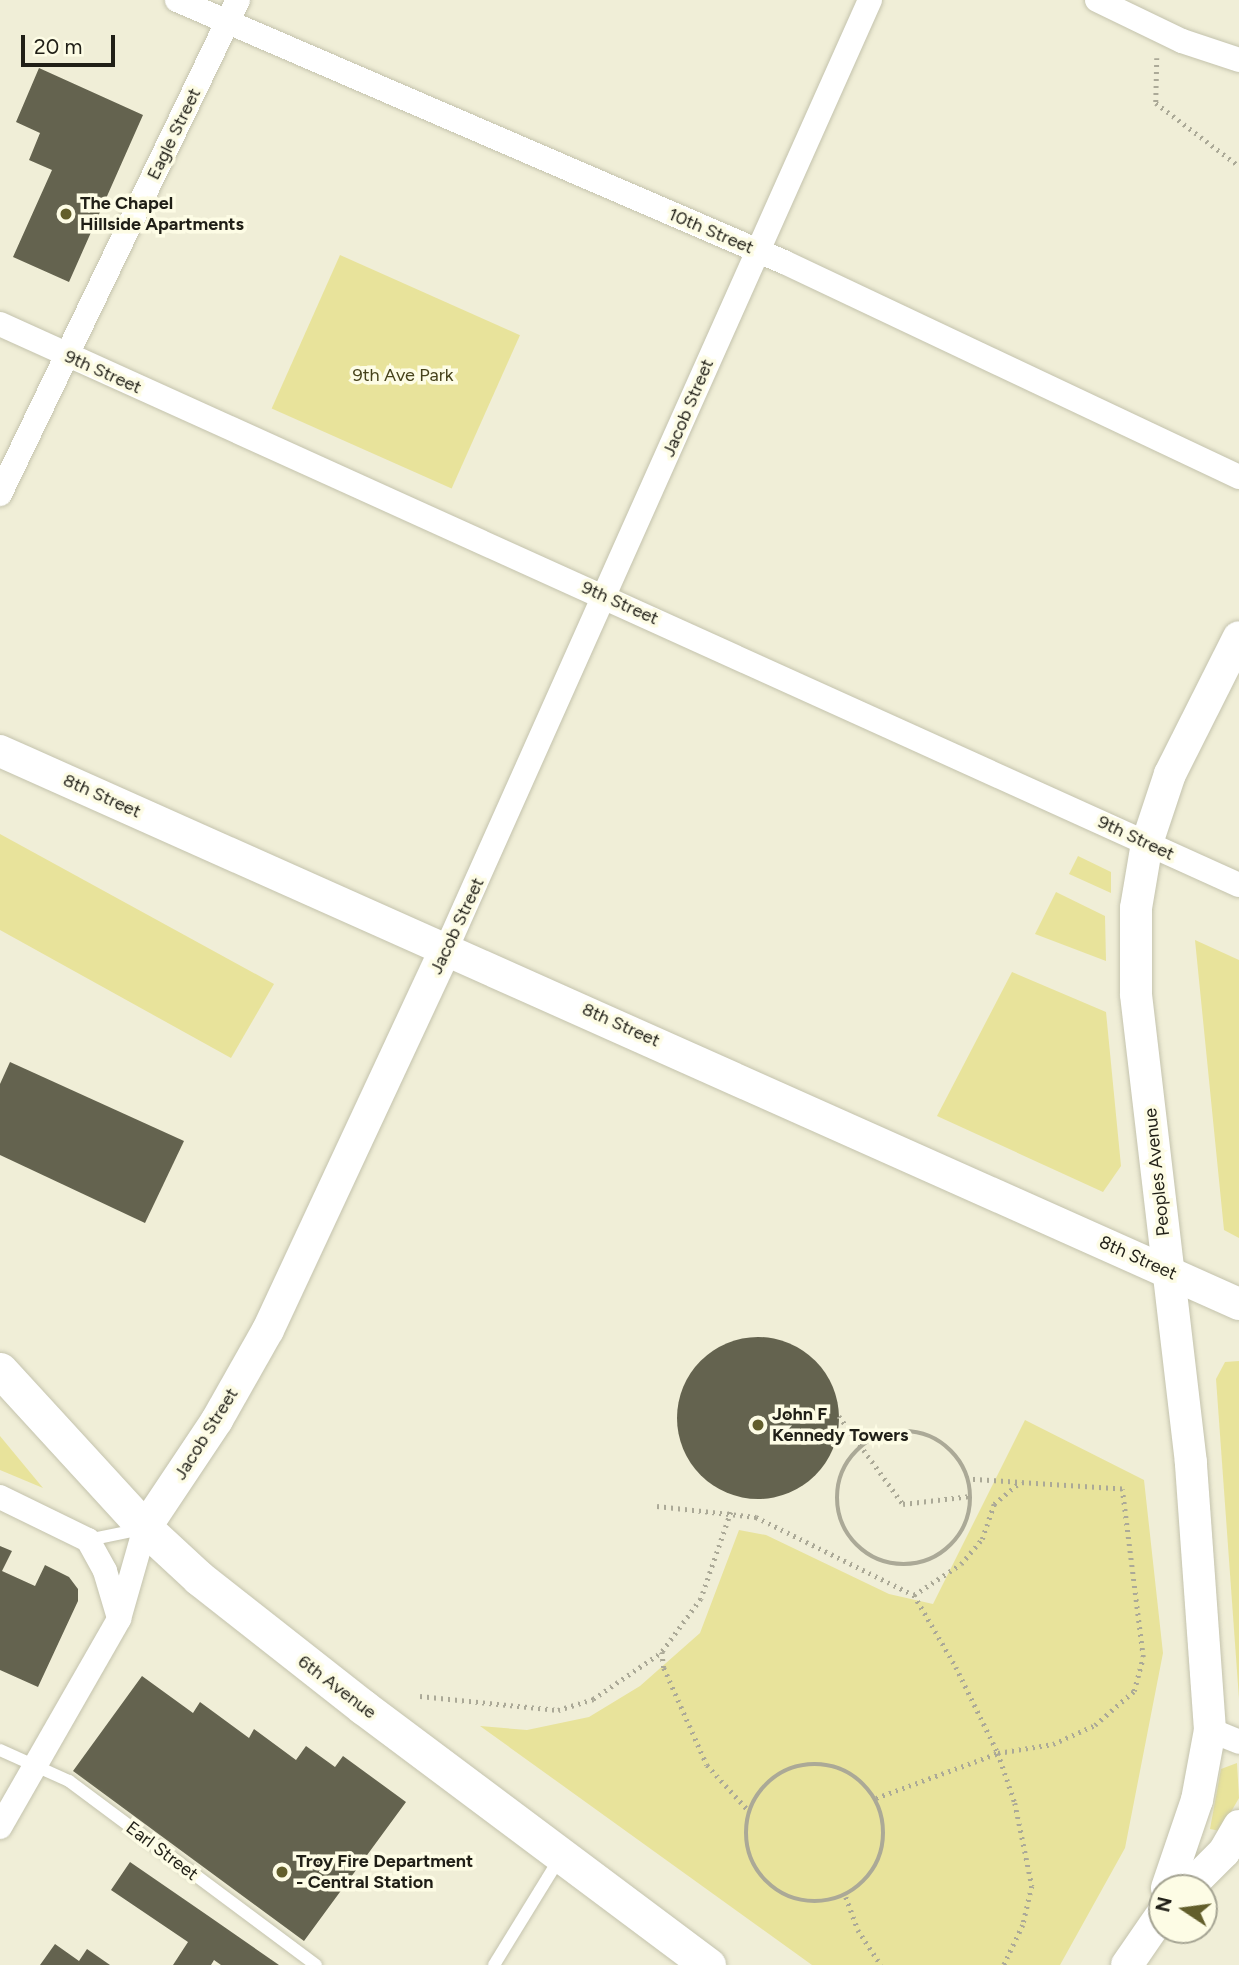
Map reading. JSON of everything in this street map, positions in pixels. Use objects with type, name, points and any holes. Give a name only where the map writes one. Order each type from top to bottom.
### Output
[{"type":"main road","name":"6th Avenue","points":[[0,1370],[145,1528],[289,1651],[708,1965]]},
{"type":"street","name":"10th Street","points":[[177,0],[757,250],[1239,477]]},
{"type":"street","name":"Eagle Street","points":[[0,494],[238,0]]},
{"type":"street","name":"Jacob Street","points":[[0,1827],[119,1619],[145,1528],[217,1420],[268,1330],[607,597],[757,250],[870,0]]},
{"type":"street","points":[[1097,0],[1157,29],[1239,60]]},
{"type":"street","name":"9th Street","points":[[0,324],[1239,885]]},
{"type":"street","name":"Peoples Avenue","points":[[1172,1874],[1197,1800],[1210,1730],[1191,1463],[1136,994],[1136,908],[1147,843],[1199,711],[1239,637]]},
{"type":"street","name":"8th Street","points":[[0,751],[447,947],[1239,1304]]},
{"type":"street","points":[[0,1497],[88,1540],[106,1571],[119,1619]]},
{"type":"street","points":[[1210,1730],[1239,1742]]},
{"type":"street","points":[[1202,1874],[1224,1852],[1239,1826]]},
{"type":"street","points":[[1127,1965],[1148,1931]]},
{"type":"lane","points":[[88,1540],[145,1528]]},
{"type":"lane","name":"Earl Street","points":[[0,1750],[69,1781],[316,1965]]},
{"type":"lane","points":[[494,1965],[561,1856]]},
{"type":"path","points":[[1157,29],[1156,103],[1239,166]]},
{"type":"path","points":[[839,1416],[903,1504],[971,1496]]},
{"type":"path","points":[[903,1430],[926,1434],[955,1454],[967,1479],[971,1496],[965,1528],[950,1547],[934,1559],[900,1565],[868,1555],[846,1533],[838,1509],[845,1465],[859,1447],[903,1430]]},
{"type":"path","points":[[876,1798],[998,1753],[1054,1744],[1095,1725],[1134,1691],[1143,1657],[1122,1489],[967,1479]]},
{"type":"path","points":[[914,1595],[961,1564],[982,1539],[994,1504],[1022,1481]]},
{"type":"path","points":[[657,1506],[732,1512],[756,1517],[914,1595],[956,1667],[998,1753],[1014,1803],[1032,1886],[1023,1925],[1004,1965]]},
{"type":"path","points":[[420,1696],[558,1710],[593,1699],[662,1652],[701,1599],[732,1512]]},
{"type":"path","points":[[662,1652],[664,1668],[707,1765],[750,1811]]},
{"type":"path","points":[[814,1763],[849,1772],[876,1798],[886,1831],[878,1864],[863,1884],[846,1897],[811,1904],[777,1892],[755,1870],[746,1844],[750,1811],[769,1780],[784,1770],[814,1763]]},
{"type":"path","points":[[846,1897],[858,1930],[881,1965]]},
{"type":"green space","name":"9th Ave Park","points":[[340,255],[520,335],[452,489],[272,408]]},
{"type":"green space","points":[[0,834],[274,984],[231,1058],[0,930]]},
{"type":"green space","points":[[1078,856],[1111,872],[1111,893],[1069,874]]},
{"type":"green space","points":[[1056,892],[1105,916],[1106,961],[1035,934]]},
{"type":"green space","points":[[1195,940],[1239,960],[1239,1238],[1224,1230]]},
{"type":"green space","points":[[1012,972],[1106,1012],[1121,1166],[1103,1192],[937,1116]]},
{"type":"green space","points":[[1239,1361],[1239,1699],[1216,1379],[1225,1362]]},
{"type":"green space","points":[[1025,1420],[1144,1480],[1163,1653],[1125,1848],[1060,1965],[812,1965],[480,1726],[527,1730],[589,1717],[640,1686],[700,1633],[739,1530],[766,1535],[889,1594],[933,1604]]},
{"type":"green space","points":[[0,1436],[43,1488],[0,1470]]},
{"type":"green space","points":[[1237,1763],[1239,1798],[1220,1831],[1210,1829],[1221,1769]]},
{"type":"building","name":"The Chapel Hillside Apartments","points":[[39,68],[143,115],[69,282],[13,257],[52,170],[29,160],[40,133],[16,122]]},
{"type":"building","points":[[10,1062],[184,1141],[145,1223],[0,1155],[0,1084]]},
{"type":"building","name":"John F Kennedy Towers","points":[[758,1337],[789,1343],[815,1361],[833,1387],[839,1418],[833,1449],[815,1475],[789,1493],[758,1499],[727,1493],[701,1475],[683,1449],[677,1418],[683,1387],[701,1361],[727,1343]]},
{"type":"building","points":[[0,1546],[12,1551],[2,1571],[35,1586],[45,1565],[69,1577],[78,1589],[78,1601],[38,1687],[0,1670]]},
{"type":"building","name":"Troy Fire Department - Central Station","points":[[142,1676],[193,1713],[200,1702],[249,1738],[254,1729],[296,1760],[306,1746],[335,1767],[343,1756],[406,1802],[304,1941],[73,1771]]},
{"type":"building","points":[[130,1862],[279,1965],[221,1965],[214,1960],[211,1965],[173,1965],[188,1942],[111,1890]]},
{"type":"building","points":[[55,1944],[79,1961],[87,1949],[110,1965],[40,1965]]},
{"type":"place","name":"The Chapel Hillside Apartments","points":[[66,214]]},
{"type":"place","name":"John F Kennedy Towers","points":[[758,1425]]},
{"type":"place","name":"Troy Fire Department - Central Station","points":[[282,1872]]}]
